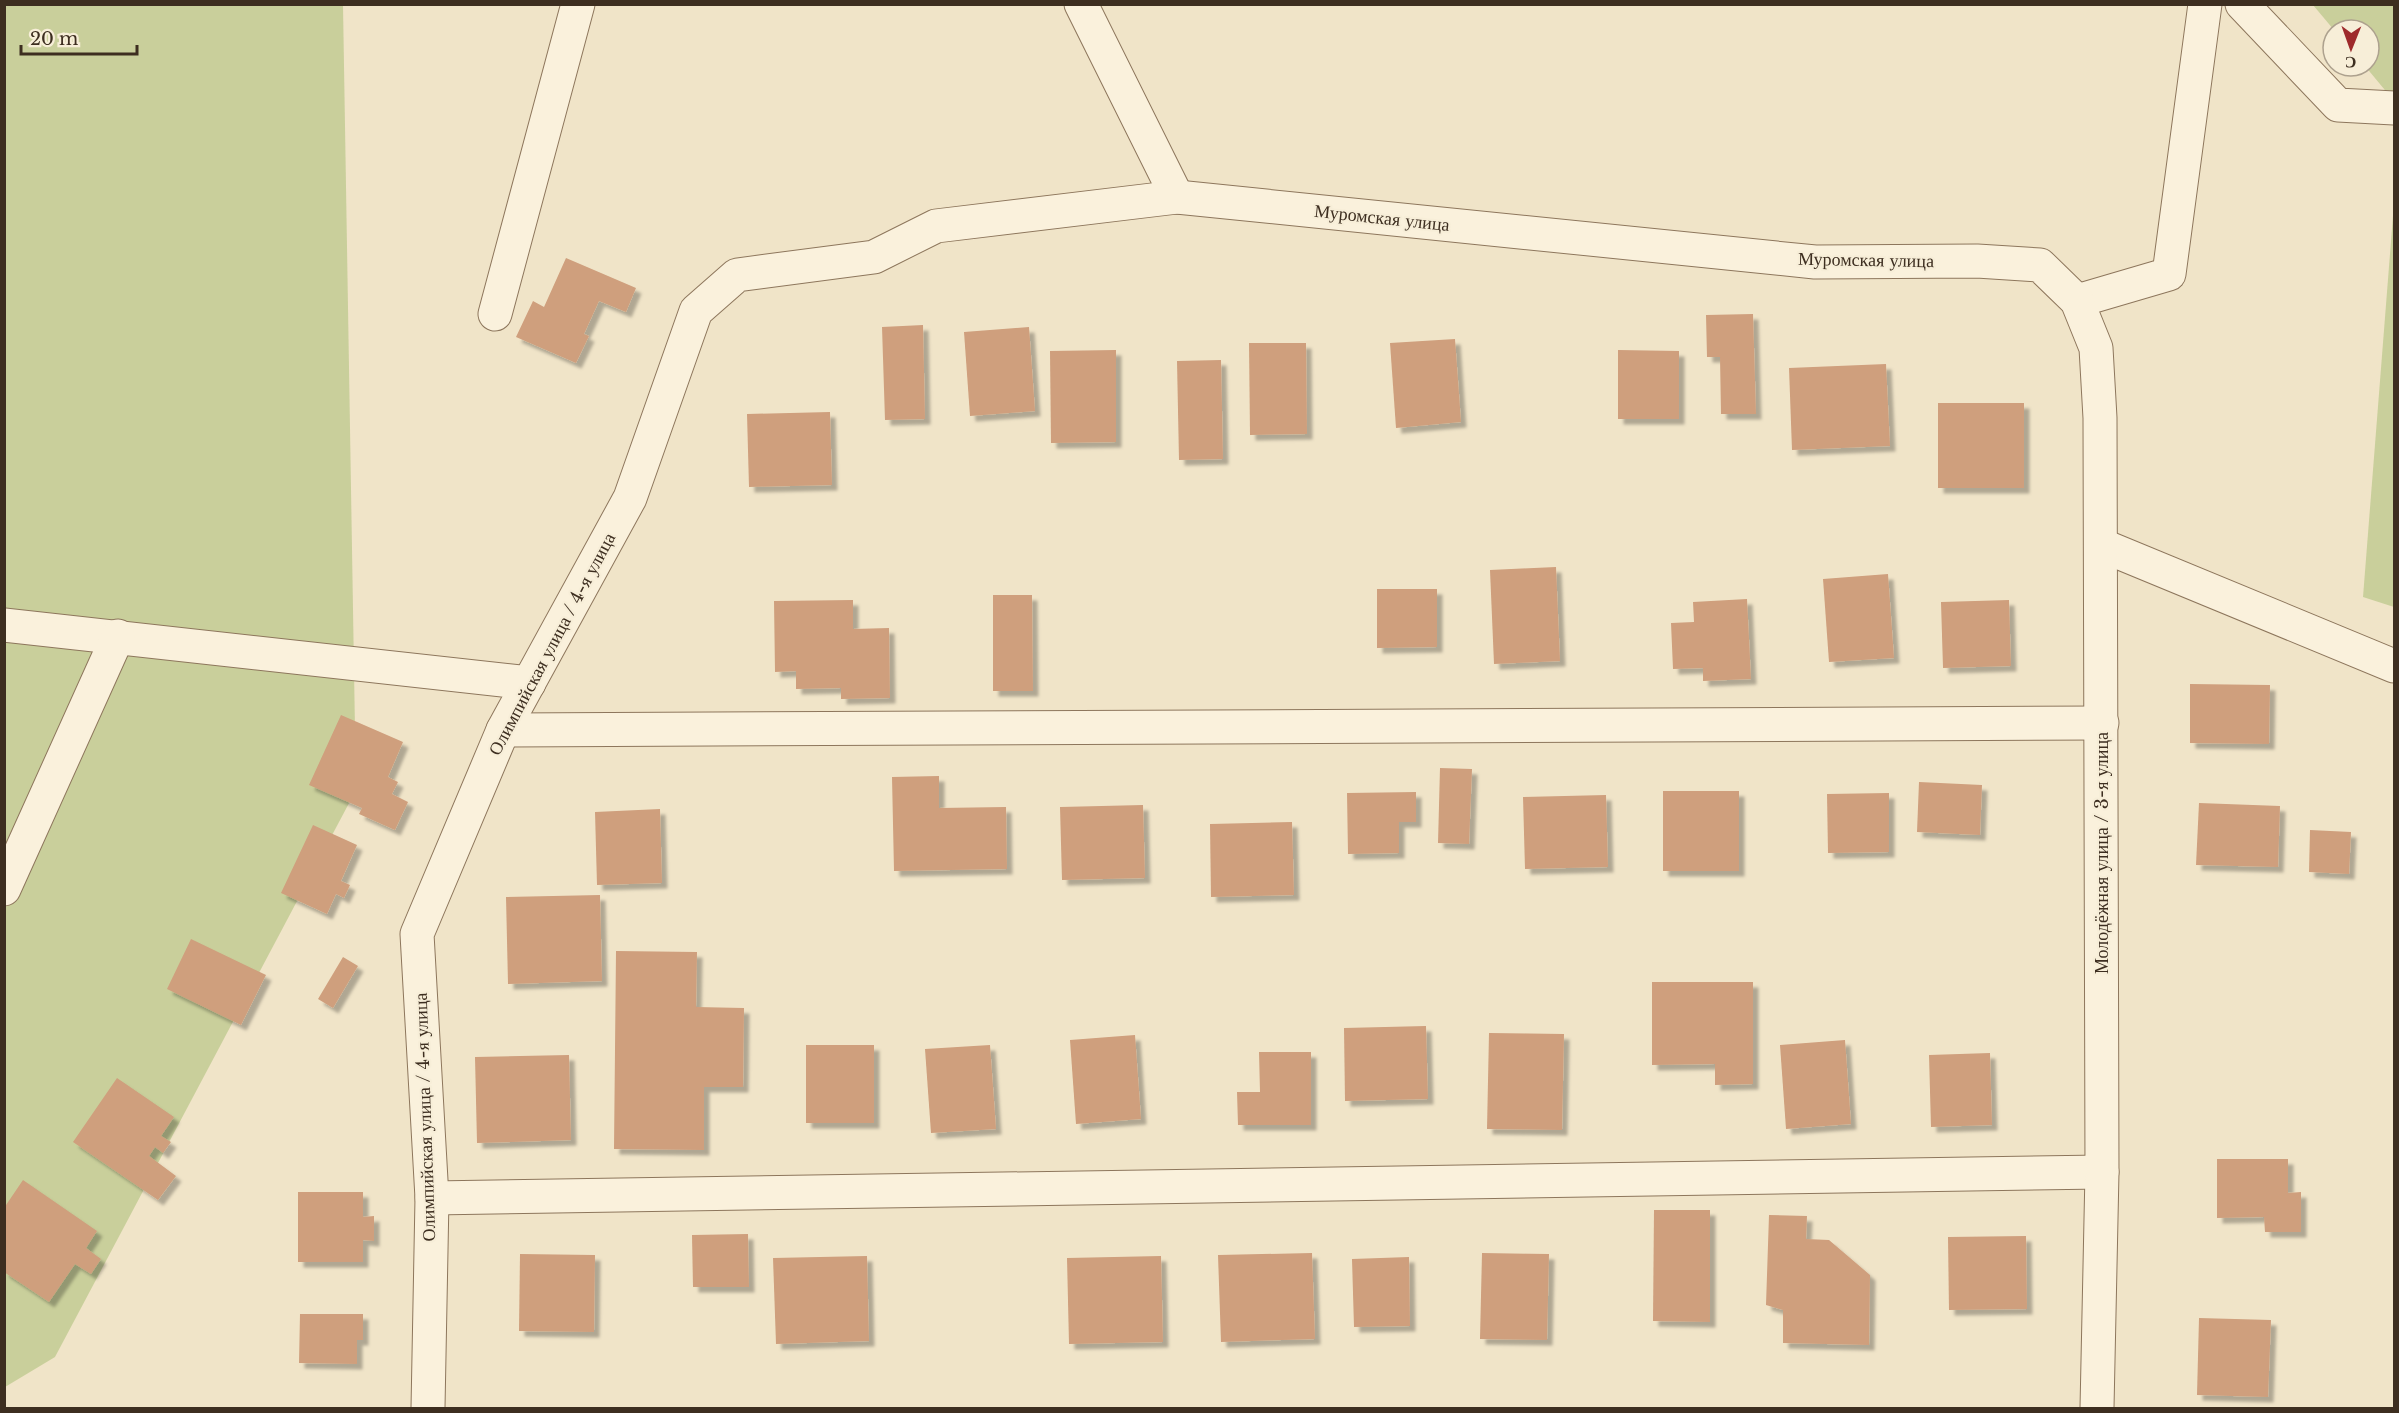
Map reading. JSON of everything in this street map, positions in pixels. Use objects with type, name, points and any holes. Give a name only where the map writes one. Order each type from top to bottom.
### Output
[{"type":"street","points":[[495,314],[578,4]]},
{"type":"street","points":[[1081,4],[1177,197]]},
{"type":"street","points":[[2077,301],[2169,273],[2205,4]]},
{"type":"street","points":[[2242,4],[2338,105],[2394,108]]},
{"type":"street","name":"Муромская улица","points":[[696,311],[738,275],[874,257],[936,226],[1177,197],[1815,262],[1977,261],[2040,266],[2077,301]]},
{"type":"street","name":"Молодёжная улица / 3-я улица","points":[[2077,301],[2096,348],[2101,545],[2102,1172],[2097,1408]]},
{"type":"street","name":"Олимпийская улица / 4-я улица","points":[[428,1408],[432,1198],[417,934],[503,730],[630,498],[696,311]]},
{"type":"street","points":[[2101,545],[2394,666]]},
{"type":"street","points":[[4,625],[530,683]]},
{"type":"street","points":[[4,889],[118,636]]},
{"type":"street","points":[[503,730],[2102,723]]},
{"type":"street","points":[[432,1198],[2102,1172]]},
{"type":"green space","points":[[4,5],[343,5],[356,790],[55,1357],[5,1387]]},
{"type":"green space","points":[[2313,5],[2394,5],[2394,101],[2375,78],[2381,78],[2381,18],[2324,18]]},
{"type":"green space","points":[[2394,203],[2394,607],[2363,597]]},
{"type":"building","points":[[566,258],[636,288],[626,312],[599,301],[584,334],[589,336],[576,363],[516,337],[533,301],[544,307]]},
{"type":"building","points":[[1753,314],[1756,414],[1721,414],[1720,357],[1707,357],[1706,315]]},
{"type":"building","points":[[923,325],[925,419],[885,420],[882,327]]},
{"type":"building","points":[[1029,327],[1035,411],[970,416],[964,332]]},
{"type":"building","points":[[1455,339],[1461,422],[1396,428],[1390,343]]},
{"type":"building","points":[[1249,343],[1306,343],[1307,434],[1250,435]]},
{"type":"building","points":[[1116,350],[1116,442],[1051,443],[1050,351]]},
{"type":"building","points":[[1618,350],[1679,351],[1679,419],[1618,419]]},
{"type":"building","points":[[1221,360],[1223,459],[1179,460],[1177,361]]},
{"type":"building","points":[[1886,364],[1890,446],[1792,450],[1789,368]]},
{"type":"building","points":[[1938,403],[2024,403],[2024,488],[1938,488]]},
{"type":"building","points":[[830,412],[832,485],[749,487],[747,414]]},
{"type":"building","points":[[1556,567],[1560,661],[1494,664],[1490,570]]},
{"type":"building","points":[[1888,574],[1894,658],[1829,662],[1823,579]]},
{"type":"building","points":[[1377,589],[1437,589],[1437,647],[1377,648]]},
{"type":"building","points":[[993,595],[1032,595],[1033,691],[993,691]]},
{"type":"building","points":[[1747,599],[1751,679],[1703,681],[1703,668],[1673,669],[1671,623],[1694,622],[1693,602]]},
{"type":"building","points":[[853,600],[853,629],[889,628],[890,698],[841,699],[841,688],[796,689],[796,671],[775,672],[774,601]]},
{"type":"building","points":[[2009,600],[2011,666],[1943,668],[1941,602]]},
{"type":"building","points":[[2190,684],[2270,685],[2269,744],[2190,743]]},
{"type":"building","points":[[341,715],[403,742],[388,777],[398,782],[392,794],[408,802],[395,830],[359,814],[362,808],[309,785]]},
{"type":"building","points":[[1440,768],[1472,769],[1469,844],[1438,843]]},
{"type":"building","points":[[939,776],[939,808],[1006,807],[1007,869],[894,871],[892,777]]},
{"type":"building","points":[[1919,782],[1982,785],[1980,835],[1917,832]]},
{"type":"building","points":[[1663,791],[1739,791],[1739,871],[1663,871]]},
{"type":"building","points":[[1416,792],[1416,822],[1399,822],[1399,853],[1348,854],[1347,793]]},
{"type":"building","points":[[1889,793],[1889,852],[1828,853],[1827,794]]},
{"type":"building","points":[[1606,795],[1608,867],[1525,869],[1523,797]]},
{"type":"building","points":[[2199,803],[2280,806],[2278,867],[2196,865]]},
{"type":"building","points":[[1143,805],[1145,878],[1062,880],[1060,807]]},
{"type":"building","points":[[660,809],[662,883],[597,885],[595,812]]},
{"type":"building","points":[[1292,822],[1294,895],[1211,897],[1210,824]]},
{"type":"building","points":[[313,825],[357,845],[341,881],[350,885],[344,898],[336,894],[327,914],[281,893]]},
{"type":"building","points":[[2310,830],[2351,832],[2349,874],[2309,872]]},
{"type":"building","points":[[600,895],[602,981],[508,984],[506,897]]},
{"type":"building","points":[[191,939],[266,975],[241,1025],[167,989]]},
{"type":"building","points":[[616,951],[697,952],[696,1007],[744,1008],[743,1087],[704,1087],[704,1150],[614,1149]]},
{"type":"building","points":[[343,957],[358,966],[333,1008],[318,999]]},
{"type":"building","points":[[1652,982],[1753,982],[1753,1084],[1715,1085],[1715,1064],[1652,1065]]},
{"type":"building","points":[[1426,1026],[1428,1099],[1345,1101],[1344,1028]]},
{"type":"building","points":[[1489,1033],[1564,1034],[1562,1130],[1487,1129]]},
{"type":"building","points":[[1135,1035],[1141,1119],[1076,1124],[1070,1040]]},
{"type":"building","points":[[1845,1040],[1851,1124],[1786,1129],[1780,1045]]},
{"type":"building","points":[[806,1045],[874,1045],[874,1123],[806,1123]]},
{"type":"building","points":[[990,1045],[996,1129],[931,1133],[925,1049]]},
{"type":"building","points":[[1259,1052],[1311,1052],[1311,1125],[1238,1125],[1237,1092],[1260,1092]]},
{"type":"building","points":[[1990,1053],[1992,1125],[1931,1127],[1929,1055]]},
{"type":"building","points":[[569,1055],[571,1140],[477,1143],[475,1057]]},
{"type":"building","points":[[117,1078],[174,1117],[161,1136],[171,1142],[163,1153],[155,1147],[149,1156],[176,1176],[158,1200],[73,1142]]},
{"type":"building","points":[[2217,1159],[2288,1159],[2288,1193],[2301,1192],[2301,1232],[2265,1232],[2264,1217],[2217,1218]]},
{"type":"building","points":[[23,1180],[97,1231],[86,1248],[101,1259],[91,1274],[75,1264],[49,1302],[4,1272],[4,1208]]},
{"type":"building","points":[[298,1192],[363,1192],[363,1217],[374,1216],[374,1241],[363,1240],[363,1262],[298,1262]]},
{"type":"building","points":[[1654,1210],[1710,1210],[1710,1322],[1653,1321]]},
{"type":"building","points":[[1769,1215],[1807,1216],[1806,1239],[1829,1240],[1870,1275],[1869,1345],[1783,1343],[1783,1310],[1766,1305]]},
{"type":"building","points":[[748,1234],[749,1287],[693,1287],[692,1235]]},
{"type":"building","points":[[2026,1236],[2027,1309],[1949,1310],[1948,1237]]},
{"type":"building","points":[[1312,1253],[1315,1339],[1221,1342],[1218,1255]]},
{"type":"building","points":[[1482,1253],[1549,1254],[1547,1340],[1480,1339]]},
{"type":"building","points":[[520,1254],[595,1255],[594,1332],[519,1331]]},
{"type":"building","points":[[867,1256],[869,1341],[776,1344],[773,1258]]},
{"type":"building","points":[[1161,1256],[1163,1342],[1069,1344],[1067,1258]]},
{"type":"building","points":[[1409,1257],[1410,1326],[1354,1327],[1352,1259]]},
{"type":"building","points":[[300,1314],[363,1314],[363,1340],[357,1340],[357,1364],[299,1363]]},
{"type":"building","points":[[2199,1318],[2271,1320],[2268,1397],[2197,1395]]}]
